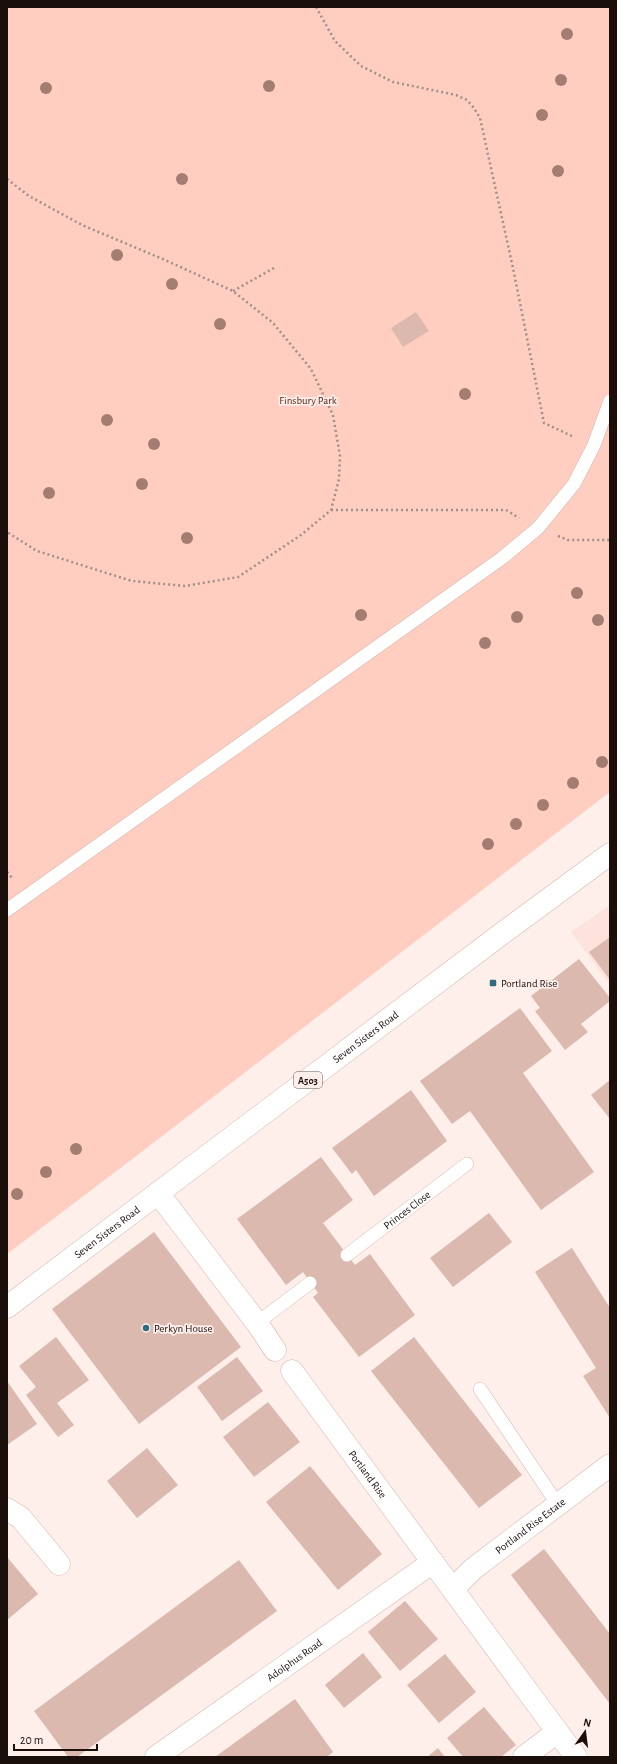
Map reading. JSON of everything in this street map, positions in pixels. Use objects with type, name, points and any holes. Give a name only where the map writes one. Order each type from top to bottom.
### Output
[{"type":"main road","name":"Seven Sisters Road","points":[[7,1307],[504,932],[610,854]]},
{"type":"main road","name":"Portland Rise","points":[[158,1192],[275,1350]]},
{"type":"main road","name":"Portland Rise","points":[[292,1372],[576,1757]]},
{"type":"main road","name":"Portland Rise Estate","points":[[453,1589],[473,1569],[610,1465]]},
{"type":"main road","points":[[7,1509],[21,1518],[59,1564]]},
{"type":"main road","name":"Adolphus Road","points":[[156,1757],[433,1562]]},
{"type":"main road","points":[[524,1757],[557,1732]]},
{"type":"lane","points":[[7,910],[502,558],[538,528],[574,484],[594,445],[610,402]]},
{"type":"lane","name":"Princes Close","points":[[347,1255],[467,1164]]},
{"type":"lane","points":[[257,1324],[310,1283]]},
{"type":"lane","name":"Portland Rise","points":[[275,1350],[292,1372]]},
{"type":"lane","points":[[480,1389],[558,1505]]},
{"type":"path","points":[[316,7],[335,41],[361,66],[392,82],[456,95],[467,100],[474,108],[480,118],[513,268],[544,423],[594,445]]},
{"type":"path","points":[[7,179],[29,196],[82,225],[233,291],[273,323],[311,369],[333,415],[340,456],[339,479],[331,510],[300,535],[238,577],[185,586],[132,581],[37,550],[7,532]]},
{"type":"path","points":[[233,291],[274,268]]},
{"type":"path","points":[[331,510],[506,510],[538,528],[568,540],[610,540]]},
{"type":"shaded area","points":[[610,905],[610,985],[571,932]]},
{"type":"green space","name":"Finsbury Park","points":[[7,7],[610,7],[610,792],[7,1254]]},
{"type":"building","points":[[416,312],[429,331],[403,347],[391,328]]},
{"type":"building","points":[[610,937],[610,980],[589,952]]},
{"type":"building","points":[[579,959],[610,998],[610,1001],[581,1024],[588,1032],[565,1050],[535,1011],[540,1008],[531,996]]},
{"type":"building","points":[[520,1008],[552,1051],[523,1073],[594,1172],[541,1210],[470,1111],[452,1124],[420,1081]]},
{"type":"building","points":[[610,1080],[610,1119],[591,1095]]},
{"type":"building","points":[[411,1090],[447,1141],[374,1196],[356,1170],[352,1174],[332,1148]]},
{"type":"building","points":[[321,1157],[353,1200],[323,1223],[355,1265],[370,1254],[415,1315],[359,1357],[313,1297],[318,1293],[303,1272],[286,1285],[237,1219]]},
{"type":"building","points":[[489,1213],[512,1242],[453,1287],[430,1258]]},
{"type":"building","name":"Perkyn House","points":[[154,1232],[241,1347],[139,1424],[52,1309]]},
{"type":"building","points":[[572,1248],[610,1308],[610,1418],[583,1376],[596,1368],[535,1272]]},
{"type":"building","points":[[56,1337],[89,1380],[57,1403],[74,1425],[58,1437],[26,1395],[36,1387],[19,1366]]},
{"type":"building","points":[[414,1337],[522,1475],[479,1508],[371,1371]]},
{"type":"building","points":[[237,1357],[263,1391],[222,1421],[197,1387]]},
{"type":"building","points":[[7,1381],[37,1424],[7,1445]]},
{"type":"building","points":[[268,1402],[300,1442],[254,1477],[223,1437]]},
{"type":"building","points":[[147,1448],[178,1485],[137,1518],[107,1481]]},
{"type":"building","points":[[310,1466],[382,1554],[338,1590],[266,1502]]},
{"type":"building","points":[[544,1549],[610,1634],[610,1704],[511,1575]]},
{"type":"building","points":[[7,1557],[38,1594],[7,1620]]},
{"type":"building","points":[[239,1560],[277,1611],[77,1757],[68,1757],[34,1711]]},
{"type":"building","points":[[405,1601],[438,1639],[400,1671],[368,1632]]},
{"type":"building","points":[[363,1653],[382,1677],[344,1708],[325,1685]]},
{"type":"building","points":[[445,1654],[476,1692],[439,1723],[407,1685]]},
{"type":"building","points":[[295,1699],[333,1752],[327,1757],[215,1757]]},
{"type":"building","points":[[484,1707],[516,1745],[501,1757],[463,1757],[447,1738]]},
{"type":"building","points":[[438,1748],[445,1757],[427,1757]]},
{"type":"place","name":"Portland Rise","points":[[493,983]]},
{"type":"place","name":"Perkyn House","points":[[146,1328]]}]
